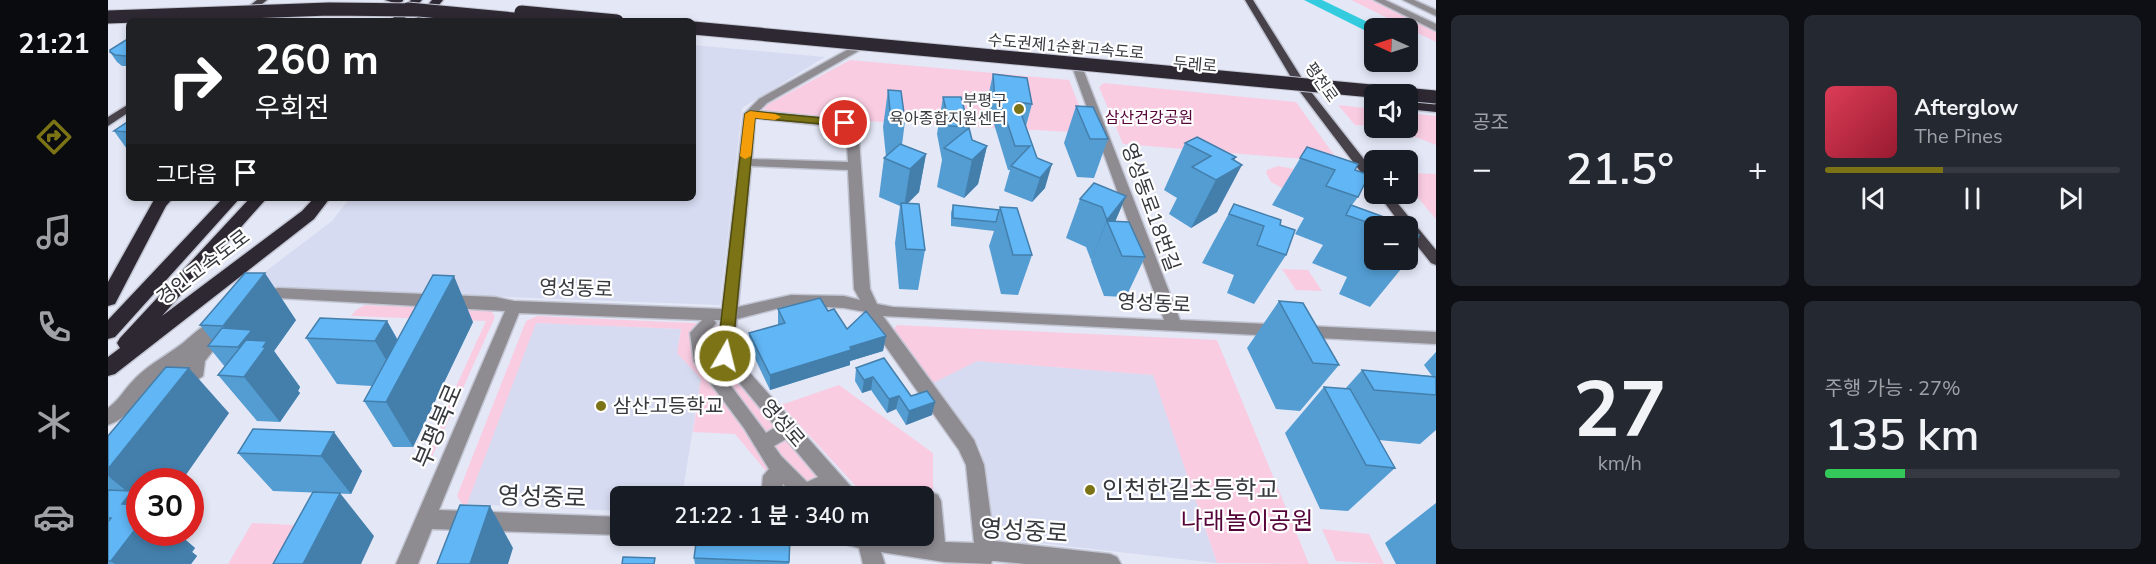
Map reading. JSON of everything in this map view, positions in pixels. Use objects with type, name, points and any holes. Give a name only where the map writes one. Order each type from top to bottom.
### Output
[{"type":"highway","points":[[302,0],[503,18]]},
{"type":"highway","points":[[394,0],[585,18]]},
{"type":"highway","points":[[402,18],[438,0]]},
{"type":"highway","points":[[108,17],[319,10],[418,10]]},
{"type":"highway","name":"수도권제1순환고속도로","points":[[696,28],[1436,97]]},
{"type":"highway","name":"수도권제1순환고속도로","points":[[696,35],[1364,101]]},
{"type":"highway","points":[[1418,106],[1436,108]]},
{"type":"highway","points":[[108,300],[161,201]]},
{"type":"highway","name":"경인고속도로","points":[[108,332],[229,201]]},
{"type":"highway","name":"경인고속도로","points":[[108,366],[256,201]]},
{"type":"highway","name":"경인고속도로","points":[[108,366],[308,215],[320,201]]},
{"type":"main road","points":[[239,18],[263,0]]},
{"type":"main road","points":[[252,18],[275,0]]},
{"type":"main road","name":"평천로","points":[[1249,0],[1303,89],[1364,167]]},
{"type":"main road","points":[[108,123],[126,109]]},
{"type":"main road","points":[[1392,204],[1436,260]]},
{"type":"street","points":[[1378,0],[1436,28]]},
{"type":"street","points":[[1409,1],[1436,3]]},
{"type":"street","points":[[1409,1],[1436,13]]},
{"type":"street","name":"두레로","points":[[696,35],[1303,89]]},
{"type":"street","points":[[750,114],[764,101],[856,48]]},
{"type":"street","name":"영성동로18번길","points":[[1078,69],[1174,325]]},
{"type":"street","points":[[750,114],[845,123],[852,126],[862,288],[880,326],[967,446],[975,465],[983,557]]},
{"type":"street","name":"영성로","points":[[750,114],[725,356],[838,486]]},
{"type":"street","points":[[744,162],[855,166]]},
{"type":"street","name":"영성동로","points":[[271,291],[495,303],[514,307],[730,315],[791,300],[844,302],[893,313],[1436,338]]},
{"type":"street","name":"부평북로","points":[[407,564],[514,307]]},
{"type":"street","points":[[226,320],[227,323],[197,360],[197,371],[166,398],[191,360],[226,320]]},
{"type":"street","points":[[108,418],[124,407],[154,371],[188,348],[207,330],[226,320]]},
{"type":"street","points":[[708,323],[698,333],[699,356],[723,376],[774,462],[801,486]]},
{"type":"street","points":[[154,371],[172,371],[191,360]]},
{"type":"street","points":[[763,444],[780,433]]},
{"type":"street","points":[[772,486],[773,476],[787,475]]},
{"type":"street","name":"영성중로","points":[[425,519],[610,526]]},
{"type":"street","points":[[934,538],[935,551]]},
{"type":"street","points":[[865,546],[874,564]]},
{"type":"street","name":"영성중로","points":[[908,546],[983,557],[1110,564]]},
{"type":"shaded area","points":[[696,45],[825,57],[742,108],[720,305],[245,287],[332,221],[348,201],[696,201]]},
{"type":"shaded area","name":"삼산고등학교","points":[[535,323],[681,329],[677,353],[701,379],[684,486],[610,486],[610,510],[467,504]]},
{"type":"shaded area","name":"인천한길초등학교","points":[[977,361],[1153,375],[1217,563],[1003,539],[994,530],[981,450],[933,383]]},
{"type":"green space","points":[[1351,0],[1371,0],[1410,18],[1387,18]]},
{"type":"green space","points":[[1418,22],[1436,30],[1436,42],[1418,33]]},
{"type":"green space","points":[[850,60],[1069,80],[1090,133],[866,121],[767,112],[763,107]]},
{"type":"green space","name":"삼산건강공원","points":[[1104,83],[1296,102],[1339,162],[1123,144],[1099,87]]},
{"type":"green space","points":[[1338,105],[1364,108],[1364,125],[1355,125]]},
{"type":"green space","points":[[1418,114],[1436,116],[1436,145],[1418,138]]},
{"type":"green space","points":[[1278,166],[1294,169],[1284,189],[1271,182],[1266,173],[1267,170]]},
{"type":"green space","points":[[1418,173],[1436,174],[1436,219],[1418,198]]},
{"type":"green space","points":[[1282,269],[1308,270],[1322,291],[1296,290]]},
{"type":"green space","points":[[365,305],[491,310],[495,317],[431,459],[423,459],[486,321],[351,316]]},
{"type":"green space","points":[[537,316],[714,324],[720,328],[717,357],[825,486],[764,486],[765,470],[735,434],[693,432],[701,379],[677,353],[681,329],[536,323],[467,504],[462,504],[457,496],[526,321]]},
{"type":"green space","name":"나래놀이공원","points":[[897,325],[1217,340],[1309,564],[1217,563],[1153,375],[977,361],[933,383],[893,330]]},
{"type":"green space","points":[[839,385],[933,453],[933,486],[856,486],[781,405]]},
{"type":"green space","points":[[252,523],[334,527],[315,564],[228,564]]},
{"type":"green space","points":[[1322,529],[1369,534],[1384,564],[1336,561]]},
{"type":"water","points":[[1304,0],[1322,0],[1364,20],[1364,30]]},
{"type":"building","points":[[126,40],[126,56],[115,55],[110,50]]},
{"type":"building","points":[[993,74],[1027,78],[1032,104],[1017,102],[1037,158],[1052,164],[1040,178],[1011,166],[1030,146],[1015,146],[1000,101],[995,100]]},
{"type":"building","points":[[888,90],[901,91],[905,121],[891,120]]},
{"type":"building","points":[[943,97],[961,97],[969,127],[950,126]]},
{"type":"building","points":[[1076,106],[1093,107],[1108,139],[1090,139]]},
{"type":"building","points":[[126,123],[126,132],[114,131]]},
{"type":"building","points":[[969,128],[972,140],[987,146],[972,160],[944,148]]},
{"type":"building","points":[[1197,137],[1236,157],[1232,159],[1242,165],[1216,180],[1192,167],[1211,156],[1185,143]]},
{"type":"building","points":[[900,144],[926,154],[910,169],[884,158]]},
{"type":"building","points":[[1307,147],[1358,164],[1355,170],[1364,173],[1364,185],[1358,197],[1326,186],[1335,170],[1300,158]]},
{"type":"building","points":[[1094,183],[1126,196],[1107,220],[1102,207],[1080,199]]},
{"type":"building","points":[[901,203],[919,204],[925,250],[906,249]]},
{"type":"building","points":[[1234,204],[1281,220],[1280,225],[1295,230],[1286,255],[1257,245],[1264,226],[1229,214]]},
{"type":"building","points":[[953,205],[999,210],[996,222],[953,218]]},
{"type":"building","points":[[1351,205],[1381,216],[1364,216],[1364,221],[1346,215]]},
{"type":"building","points":[[1000,207],[1017,208],[1032,255],[1013,255]]},
{"type":"building","points":[[1107,221],[1129,222],[1145,257],[1122,256]]},
{"type":"building","points":[[245,273],[265,273],[223,326],[200,325]]},
{"type":"building","points":[[433,275],[454,276],[386,402],[364,401]]},
{"type":"building","points":[[820,298],[828,311],[834,309],[847,329],[866,311],[886,336],[850,347],[851,350],[770,375],[749,333],[785,323],[778,309]]},
{"type":"building","points":[[1279,301],[1303,303],[1339,365],[1313,363]]},
{"type":"building","points":[[320,318],[387,321],[375,341],[306,338]]},
{"type":"building","points":[[222,328],[252,330],[238,347],[208,346]]},
{"type":"building","points":[[246,340],[267,341],[263,347],[266,347],[244,377],[218,375]]},
{"type":"building","points":[[884,358],[911,396],[927,391],[935,402],[909,411],[899,396],[889,399],[873,377],[864,380],[856,368]]},
{"type":"building","points":[[166,367],[189,368],[108,469],[108,436]]},
{"type":"building","points":[[1362,370],[1436,377],[1436,395],[1374,390]]},
{"type":"building","points":[[1324,387],[1350,389],[1395,468],[1366,465]]},
{"type":"building","points":[[253,429],[334,432],[321,456],[238,453]]},
{"type":"building","points":[[108,490],[126,491],[126,499],[122,504],[126,504],[126,541],[111,561],[108,561],[108,522],[111,518],[108,518]]},
{"type":"building","points":[[313,492],[340,493],[303,564],[273,564]]},
{"type":"building","points":[[460,505],[490,506],[470,564],[437,564]]},
{"type":"building","points":[[696,546],[790,546],[789,562],[694,558]]},
{"type":"building","points":[[623,557],[655,558],[654,564],[622,564]]},
{"type":"slow traffic","points":[[745,156],[750,114],[775,117]]},
{"type":"place","name":"부평구 육아종합지원센터","points":[[1019,109]]},
{"type":"place","name":"삼산고등학교","points":[[601,406]]},
{"type":"place","name":"인천한길초등학교","points":[[1090,490]]},
{"type":"route","points":[[725,356],[750,114],[845,123]]}]
